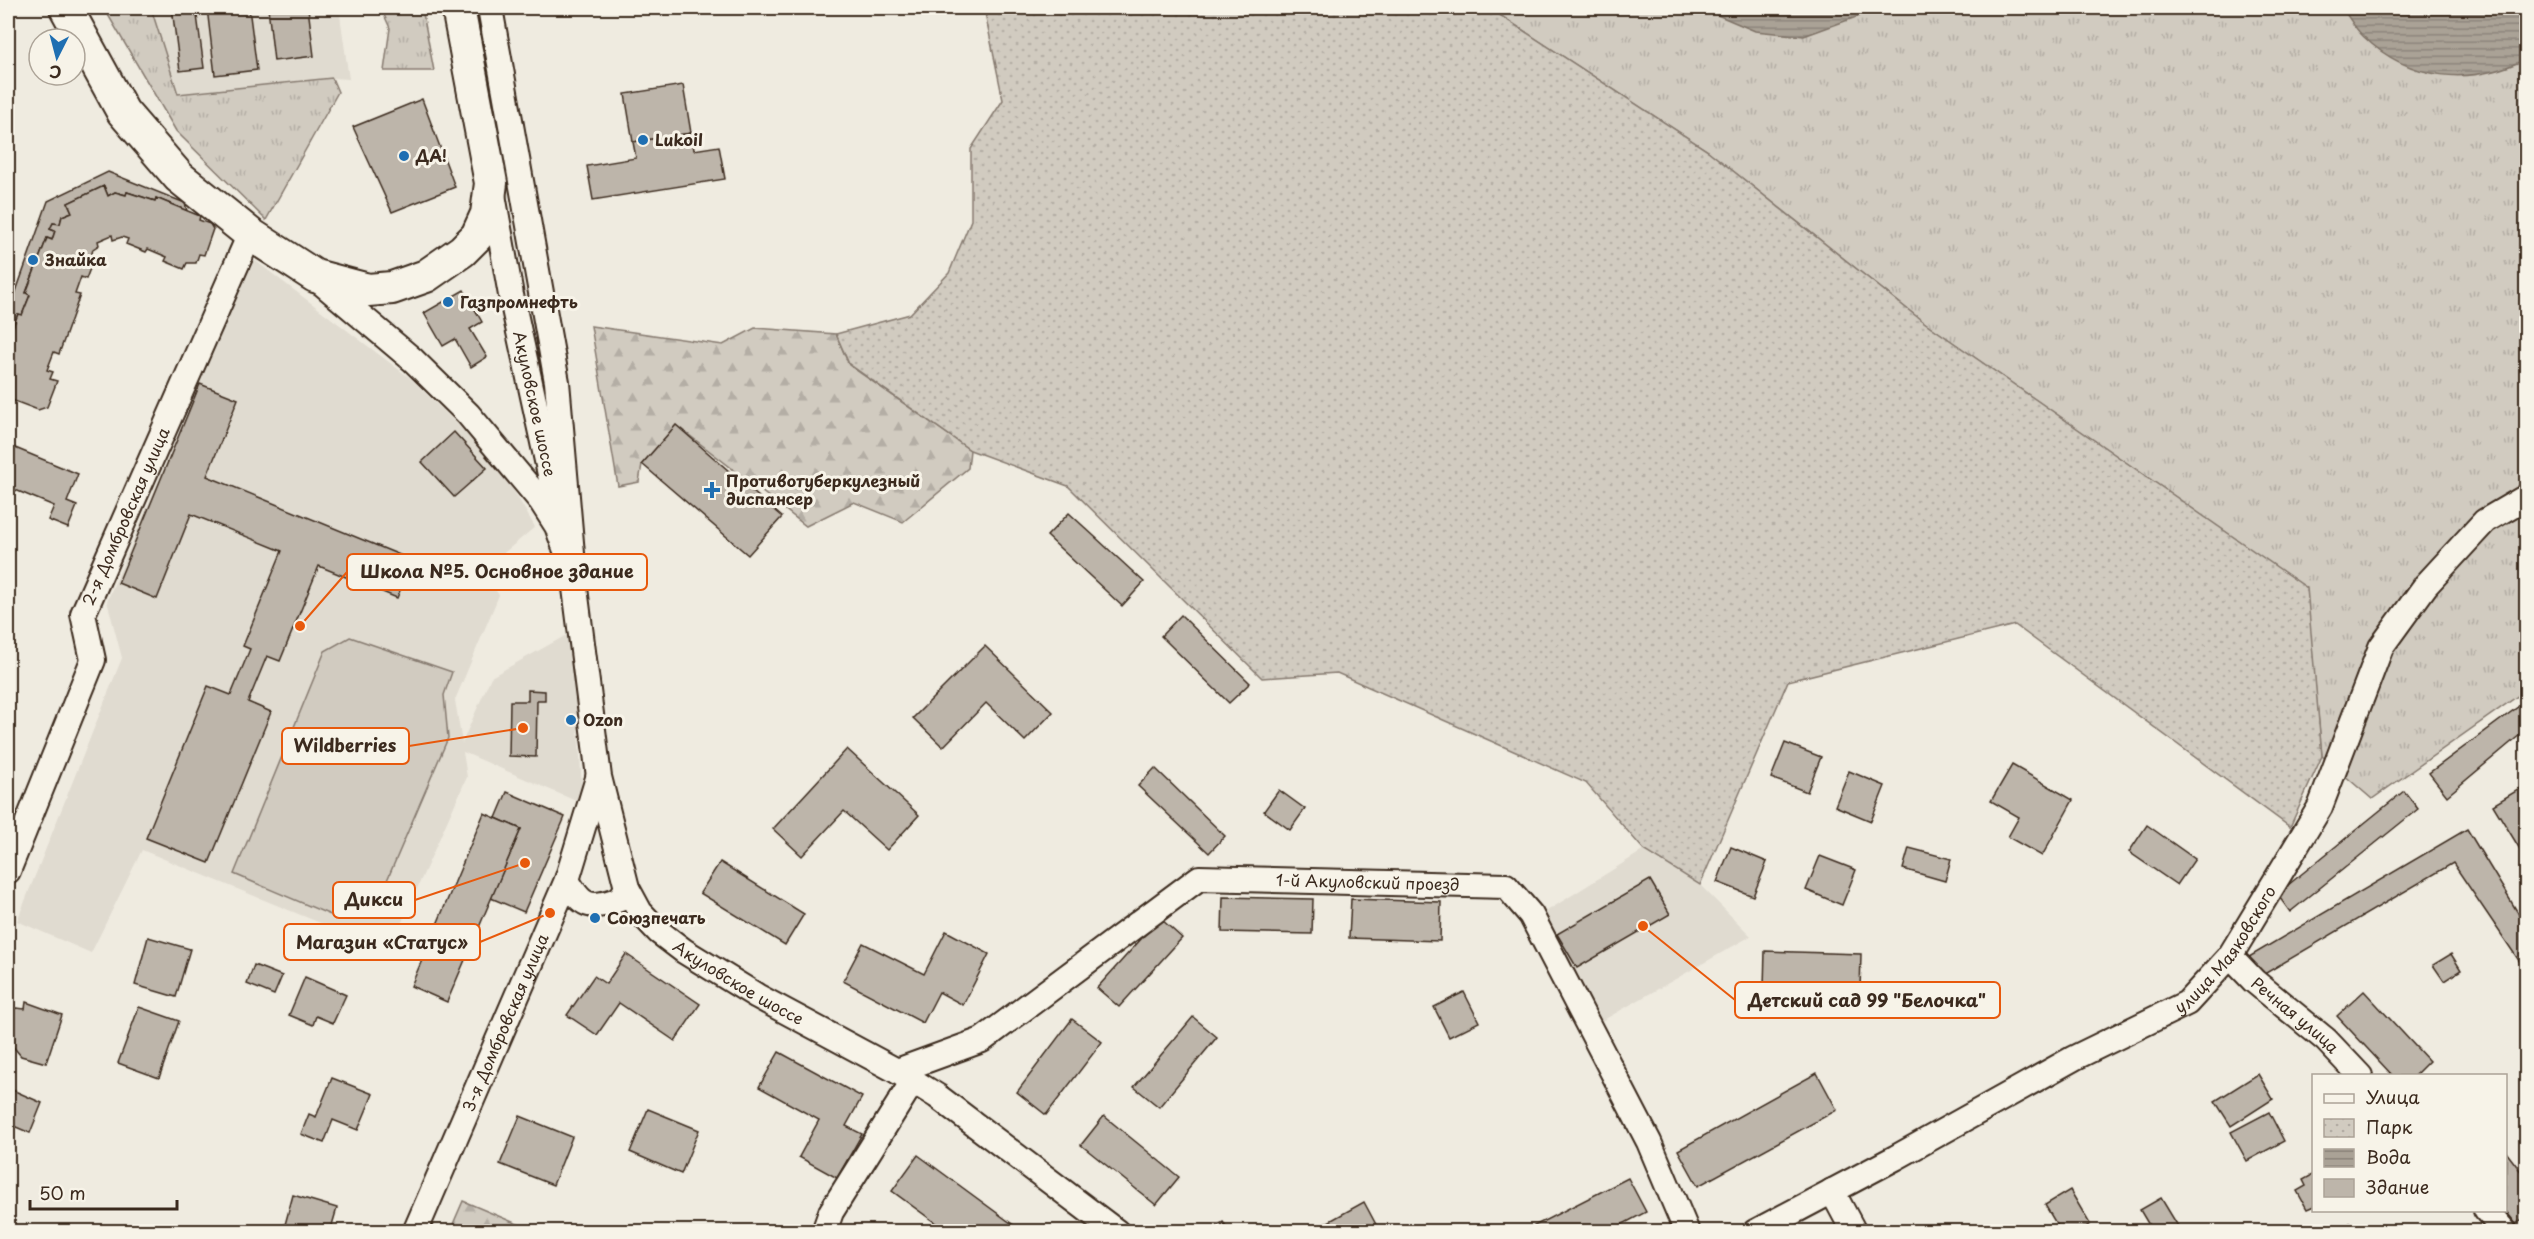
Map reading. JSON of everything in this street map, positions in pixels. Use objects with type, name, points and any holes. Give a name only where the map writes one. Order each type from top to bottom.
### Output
[{"type":"main road","points":[[66,8],[123,112],[179,177],[250,234],[315,276],[368,290],[392,288],[426,276],[462,251],[477,236],[487,214],[491,183]]},
{"type":"main road","name":"Акуловское шоссе","points":[[458,8],[491,183]]},
{"type":"street","name":"Акуловское шоссе","points":[[490,8],[557,382],[575,588],[598,777],[622,861],[627,888],[646,919],[684,951],[757,996],[905,1076],[946,1103],[1117,1232]]},
{"type":"street","name":"Акуловское шоссе","points":[[491,183],[511,295],[575,588]]},
{"type":"street","name":"2-я Домбровская улица","points":[[8,872],[93,660],[83,614],[250,234]]},
{"type":"street","points":[[315,276],[412,360],[468,414],[541,501],[557,526],[568,557]]},
{"type":"street","name":"улица Маяковского","points":[[1755,1232],[2074,1058],[2187,1003],[2230,956],[2320,807],[2381,647],[2427,585],[2485,520],[2526,497]]},
{"type":"street","name":"3-я Домбровская улица","points":[[415,1232],[567,880],[598,777]]},
{"type":"street","points":[[577,852],[600,848],[611,852],[622,861]]},
{"type":"street","name":"1-й Акуловский проезд","points":[[905,1076],[982,1040],[1199,878],[1506,886],[1531,915],[1649,1142],[1687,1232]]},
{"type":"street","points":[[567,880],[578,898],[600,906],[620,899],[627,888]]},
{"type":"street","name":"Речная улица","points":[[2230,956],[2254,981],[2326,1040],[2358,1074]]},
{"type":"street","points":[[824,1232],[831,1212],[905,1076]]},
{"type":"street","points":[[1832,1191],[1854,1232]]},
{"type":"street","points":[[2488,1212],[2505,1232]]},
{"type":"shaded area","points":[[151,8],[339,8],[349,79],[332,78],[178,94]]},
{"type":"shaded area","points":[[253,259],[410,378],[498,464],[535,527],[482,571],[499,595],[455,700],[462,743],[491,677],[572,632],[583,804],[463,752],[467,777],[389,951],[142,850],[91,953],[17,921],[122,658],[107,601]]},
{"type":"shaded area","points":[[1644,850],[1700,885],[1751,936],[1600,1022],[1539,916]]},
{"type":"green space","points":[[104,8],[151,8],[178,94],[332,78],[338,92],[266,220],[176,131]]},
{"type":"green space","points":[[381,8],[422,8],[434,71],[384,71],[390,28]]},
{"type":"green space","points":[[984,8],[1489,8],[1708,151],[1921,320],[2307,588],[2322,756],[2290,827],[2015,625],[1788,681],[1700,885],[1644,850],[1586,783],[1337,673],[1262,678],[1068,486],[970,450],[849,364],[836,334],[910,314],[949,273],[971,220],[971,149],[1003,100]]},
{"type":"green space","points":[[1489,8],[2526,8],[2526,690],[2372,799],[2322,756],[2306,588],[1921,320],[1708,151]]},
{"type":"green space","points":[[591,326],[723,345],[755,328],[836,334],[849,365],[970,450],[968,468],[903,522],[854,502],[806,526],[676,425],[642,464],[639,482],[618,486]]},
{"type":"green space","points":[[350,637],[452,672],[444,695],[448,738],[379,899],[351,889],[340,919],[234,874],[325,651]]},
{"type":"green space","points":[[463,1201],[534,1231],[450,1231]]},
{"type":"water","points":[[1701,8],[1881,8],[1804,36],[1755,31]]},
{"type":"water","points":[[2342,8],[2526,8],[2526,59],[2505,68],[2462,76],[2441,75],[2421,70],[2401,63],[2382,52],[2361,34]]},
{"type":"building","points":[[172,8],[196,8],[204,68],[180,71]]},
{"type":"building","points":[[207,8],[249,8],[257,70],[215,75]]},
{"type":"building","points":[[268,8],[308,8],[314,56],[274,61]]},
{"type":"building","points":[[683,85],[691,133],[633,142],[625,94]]},
{"type":"building","points":[[422,99],[455,187],[392,212],[353,127]]},
{"type":"building","points":[[691,133],[694,150],[719,146],[725,179],[593,200],[587,166],[636,158],[633,142]]},
{"type":"building","points":[[108,172],[185,203],[187,211],[156,198],[155,201],[127,192],[126,195],[115,192],[108,196],[104,186],[68,203],[72,212],[62,216],[60,224],[53,223],[50,229],[55,231],[52,240],[47,238],[26,293],[30,295],[22,315],[18,314],[13,325],[8,323],[8,314],[48,201]]},
{"type":"building","points":[[104,186],[108,196],[115,192],[126,195],[127,192],[155,201],[156,198],[200,216],[199,220],[210,224],[213,229],[204,255],[199,254],[196,263],[187,263],[184,269],[165,261],[167,257],[148,249],[146,252],[126,244],[128,239],[122,237],[113,240],[112,235],[98,241],[99,245],[93,249],[91,257],[94,258],[86,279],[81,277],[75,294],[80,295],[59,354],[54,352],[47,370],[53,372],[50,379],[57,381],[47,407],[38,410],[9,399],[8,340],[18,314],[22,315],[30,295],[26,293],[47,238],[52,240],[55,231],[50,229],[53,223],[60,224],[62,216],[72,212],[68,203]]},
{"type":"building","points":[[464,290],[482,322],[470,329],[487,357],[471,367],[455,339],[443,346],[424,313]]},
{"type":"building","points":[[200,384],[238,399],[207,476],[412,560],[397,598],[319,566],[280,661],[267,656],[248,702],[271,712],[209,863],[146,838],[208,686],[231,695],[250,649],[243,646],[282,551],[191,514],[157,599],[118,583]]},
{"type":"building","name":"Противотуберкулезный диспансер","points":[[676,425],[782,517],[748,555],[642,464]]},
{"type":"building","points":[[454,432],[487,468],[454,497],[422,462]]},
{"type":"building","points":[[8,445],[78,474],[67,502],[77,506],[68,528],[48,520],[54,506],[8,487]]},
{"type":"building","points":[[1069,513],[1144,582],[1122,606],[1047,536]]},
{"type":"building","points":[[1181,615],[1250,683],[1229,703],[1161,636]]},
{"type":"building","points":[[985,646],[1053,712],[1025,741],[986,703],[943,747],[913,718]]},
{"type":"building","points":[[528,690],[545,691],[545,700],[537,700],[536,757],[509,756],[510,701],[528,701]]},
{"type":"building","points":[[2526,701],[2526,741],[2521,734],[2447,796],[2429,773]]},
{"type":"building","points":[[1785,743],[1821,757],[1807,792],[1771,778]]},
{"type":"building","points":[[847,749],[919,815],[887,850],[844,811],[802,856],[773,829]]},
{"type":"building","points":[[2012,765],[2073,800],[2042,856],[2008,837],[2019,817],[1991,801]]},
{"type":"building","points":[[1155,768],[1225,836],[1209,853],[1138,786]]},
{"type":"building","points":[[1849,771],[1885,786],[1871,821],[1835,806]]},
{"type":"building","points":[[2526,785],[2526,859],[2493,805]]},
{"type":"building","points":[[1279,790],[1305,809],[1290,830],[1264,811]]},
{"type":"building","points":[[2404,791],[2418,809],[2290,912],[2277,894]]},
{"type":"building","points":[[507,792],[565,817],[524,912],[491,898],[521,829],[496,818]]},
{"type":"building","points":[[484,813],[521,829],[447,1002],[411,986]]},
{"type":"building","points":[[2147,825],[2195,859],[2177,885],[2129,852]]},
{"type":"building","points":[[2467,829],[2526,926],[2526,971],[2453,863],[2261,976],[2249,957]]},
{"type":"building","points":[[1731,847],[1767,862],[1753,896],[1717,882]]},
{"type":"building","points":[[1909,848],[1951,859],[1945,881],[1903,869]]},
{"type":"building","points":[[1820,856],[1856,870],[1842,905],[1806,890]]},
{"type":"building","points":[[720,862],[804,914],[785,945],[700,893]]},
{"type":"building","points":[[1650,880],[1670,914],[1577,968],[1557,934]]},
{"type":"building","points":[[1223,897],[1313,899],[1312,934],[1222,932]]},
{"type":"building","points":[[1351,899],[1441,902],[1440,941],[1349,938]]},
{"type":"building","points":[[1160,918],[1182,938],[1119,1007],[1097,988]]},
{"type":"building","points":[[946,931],[989,954],[963,1005],[939,992],[923,1023],[843,981],[863,943],[924,974]]},
{"type":"building","points":[[148,937],[190,949],[176,997],[135,985]]},
{"type":"building","points":[[1765,951],[1861,954],[1860,990],[1764,987]]},
{"type":"building","points":[[626,954],[700,1004],[675,1041],[619,1003],[597,1035],[567,1015],[594,976],[606,984]]},
{"type":"building","points":[[2451,954],[2461,970],[2444,981],[2433,965]]},
{"type":"building","points":[[254,965],[282,976],[274,995],[247,984]]},
{"type":"building","points":[[305,977],[346,995],[333,1023],[316,1016],[313,1025],[289,1015]]},
{"type":"building","points":[[2364,991],[2429,1061],[2416,1074],[2391,1074],[2337,1016]]},
{"type":"building","points":[[1464,992],[1479,1022],[1449,1037],[1434,1007]]},
{"type":"building","points":[[26,1002],[62,1015],[46,1063],[21,1056],[10,1043],[8,1046],[8,1010],[25,1009]]},
{"type":"building","points":[[139,1007],[179,1021],[159,1078],[118,1063]]},
{"type":"building","points":[[1193,1017],[1217,1037],[1159,1107],[1134,1087]]},
{"type":"building","points":[[1072,1019],[1102,1042],[1046,1115],[1017,1092]]},
{"type":"building","points":[[779,1052],[862,1097],[846,1126],[862,1134],[837,1178],[799,1157],[819,1120],[759,1087]]},
{"type":"building","points":[[1817,1073],[1837,1110],[1698,1186],[1678,1150]]},
{"type":"building","points":[[2258,1074],[2273,1099],[2231,1126],[2215,1101]]},
{"type":"building","points":[[332,1078],[373,1094],[358,1130],[333,1120],[324,1143],[301,1134],[309,1114],[316,1117]]},
{"type":"building","points":[[8,1088],[42,1103],[30,1133],[9,1124],[8,1127]]},
{"type":"building","points":[[648,1109],[699,1130],[681,1174],[630,1152]]},
{"type":"building","points":[[2269,1112],[2284,1141],[2247,1161],[2231,1132]]},
{"type":"building","points":[[520,1116],[572,1137],[553,1185],[500,1164]]},
{"type":"building","points":[[1104,1116],[1179,1177],[1156,1205],[1081,1145]]},
{"type":"building","points":[[2507,1153],[2526,1178],[2526,1216],[2516,1224],[2507,1212]]},
{"type":"building","points":[[918,1155],[1023,1232],[948,1232],[892,1191]]},
{"type":"building","points":[[2312,1175],[2312,1207],[2307,1209],[2297,1191],[2306,1186],[2303,1180]]},
{"type":"building","points":[[1628,1178],[1646,1212],[1608,1232],[1535,1232],[1532,1227]]},
{"type":"building","points":[[2070,1190],[2090,1224],[2078,1232],[2061,1232],[2045,1205]]},
{"type":"building","points":[[293,1195],[337,1208],[330,1232],[283,1232]]},
{"type":"building","points":[[2161,1198],[2181,1231],[2153,1232],[2140,1210]]},
{"type":"building","points":[[1364,1202],[1380,1232],[1310,1232]]},
{"type":"building","points":[[1223,1222],[1230,1232],[1209,1232]]},
{"type":"building","points":[[2350,1223],[2356,1232],[2337,1232]]},
{"type":"place","name":"Lukoil","points":[[643,140]]},
{"type":"place","name":"ДА!","points":[[404,156]]},
{"type":"place","name":"Знайка","points":[[33,260]]},
{"type":"place","name":"Газпромнефть","points":[[448,302]]},
{"type":"place","name":"Противотуберкулезный диспансер","points":[[712,490]]},
{"type":"place","name":"Школа №5. Основное здание","points":[[300,626]]},
{"type":"place","name":"Ozon","points":[[571,720]]},
{"type":"place","name":"Wildberries","points":[[523,728]]},
{"type":"place","name":"Дикси","points":[[525,863]]},
{"type":"place","name":"Магазин «Статус»","points":[[550,913]]},
{"type":"place","name":"Союзпечать","points":[[595,918]]},
{"type":"place","name":"Детский сад 99 \"Белочка\"","points":[[1643,926]]}]
